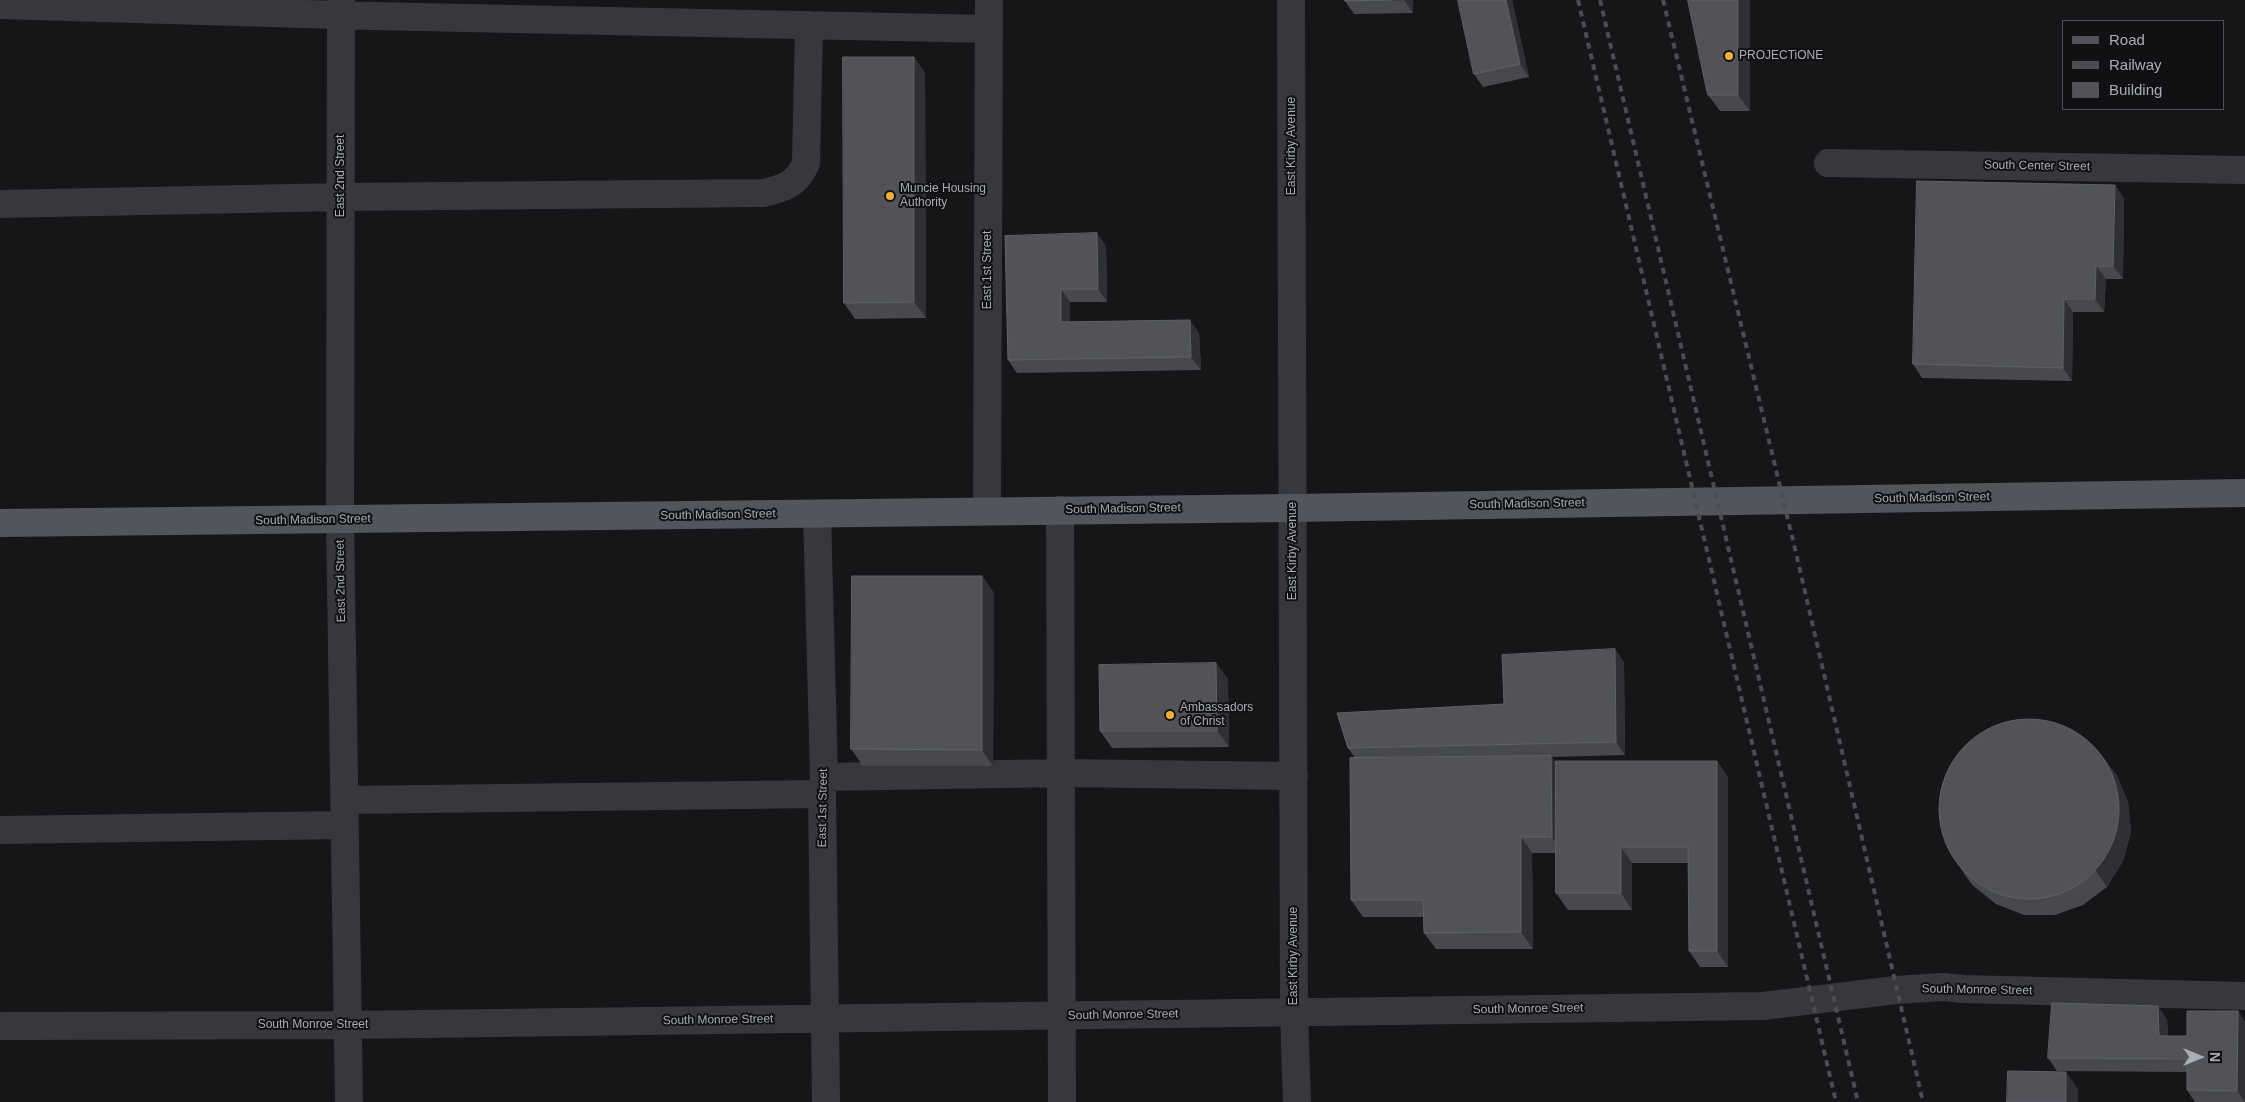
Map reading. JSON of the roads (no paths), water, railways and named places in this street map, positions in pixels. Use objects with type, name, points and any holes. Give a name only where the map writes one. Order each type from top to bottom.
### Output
[{"type":"main road","name":"South Madison Street","points":[[0,523],[817,514],[987,510],[1292,508],[2245,493]]},
{"type":"street","name":"East 1st Street","points":[[987,510],[988,0]]},
{"type":"street","name":"East Kirby Avenue","points":[[1291,0],[1294,1013],[1297,1102]]},
{"type":"street","points":[[0,5],[341,7],[809,25],[988,29]]},
{"type":"street","name":"East 2nd Street","points":[[341,7],[340,520],[349,1102]]},
{"type":"street","points":[[0,204],[340,197],[764,193],[784,188],[801,176],[806,163],[809,25]]},
{"type":"street","name":"South Center Street","points":[[1828,163],[2245,170]]},
{"type":"street","points":[[1060,510],[1062,773],[1060,1016],[1062,1102]]},
{"type":"street","name":"East 1st Street","points":[[817,514],[823,785],[826,1102]]},
{"type":"street","points":[[0,830],[345,813],[1062,773],[1294,776]]},
{"type":"street","name":"South Monroe Street","points":[[0,1026],[348,1025],[1763,1006],[1896,990],[1943,987],[2245,996]]},
{"type":"railway","points":[[1578,0],[1836,1102]]},
{"type":"railway","points":[[1600,0],[1858,1102]]},
{"type":"railway","points":[[1663,0],[1796,553],[1923,1102]]},
{"type":"place","name":"PROJECTiONE","points":[[1729,56]]},
{"type":"place","name":"Muncie Housing Authority","points":[[890,196]]},
{"type":"place","name":"Ambassadors of Christ","points":[[1170,715]]}]
